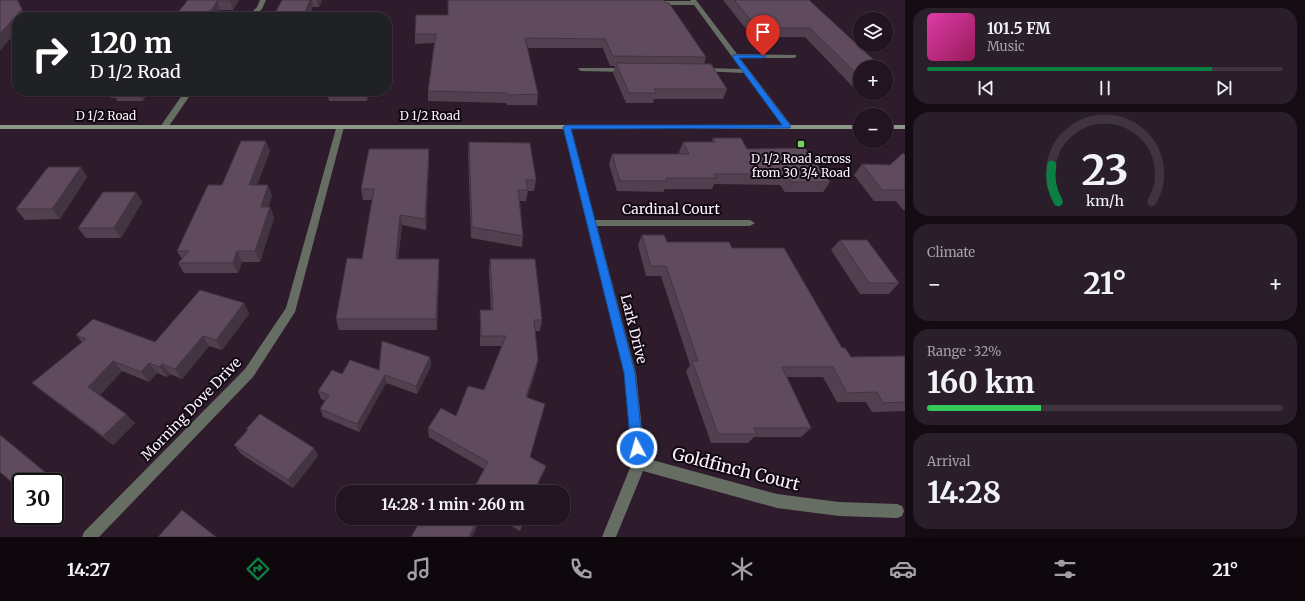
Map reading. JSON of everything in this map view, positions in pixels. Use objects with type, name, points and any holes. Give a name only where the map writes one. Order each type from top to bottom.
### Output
[{"type":"main road","name":"D 1/2 Road","points":[[0,127],[853,127]]},
{"type":"main road","points":[[893,127],[905,127]]},
{"type":"street","points":[[256,12],[260,8],[263,0]]},
{"type":"street","points":[[650,3],[694,1],[788,127]]},
{"type":"street","points":[[735,56],[794,56]]},
{"type":"street","points":[[581,69],[634,70]]},
{"type":"street","points":[[694,70],[746,71]]},
{"type":"street","points":[[164,127],[186,96]]},
{"type":"street","name":"Morning Dove Drive","points":[[88,537],[249,372],[291,309],[340,127]]},
{"type":"street","name":"Lark Drive","points":[[567,127],[630,373],[639,463],[609,537]]},
{"type":"street","name":"Cardinal Court","points":[[591,223],[750,223]]},
{"type":"street","name":"Goldfinch Court","points":[[639,463],[777,501],[839,508],[897,511]]},
{"type":"building","points":[[0,0],[17,0],[22,9],[19,12],[12,12],[12,20],[0,34]]},
{"type":"building","points":[[188,0],[231,0],[217,1],[211,11],[178,12]]},
{"type":"building","points":[[282,0],[310,0],[305,12],[276,12]]},
{"type":"building","points":[[448,0],[664,0],[666,3],[669,3],[706,57],[613,56],[605,39],[525,38],[538,94],[508,95],[507,93],[428,91],[436,34],[415,34],[416,15],[448,15]]},
{"type":"building","points":[[734,0],[809,0],[853,41],[853,52],[865,52],[874,60],[853,60],[853,70],[810,28],[777,28],[768,24],[754,24]]},
{"type":"building","points":[[616,63],[711,64],[727,89],[654,89],[656,93],[629,93]]},
{"type":"building","points":[[713,138],[741,138],[747,149],[805,148],[830,182],[791,182],[786,174],[714,174],[717,178],[666,178],[667,181],[620,181],[612,154],[689,154],[683,142],[715,142]]},
{"type":"building","points":[[241,141],[266,141],[249,185],[268,185],[261,207],[270,207],[255,251],[237,251],[233,263],[178,263],[189,251],[177,251],[208,185],[222,185]]},
{"type":"building","points":[[469,142],[530,143],[536,180],[526,180],[528,190],[518,190],[523,236],[472,227]]},
{"type":"building","points":[[369,149],[429,149],[425,219],[400,215],[396,259],[439,259],[436,319],[336,319],[347,258],[362,259],[374,189],[361,189]]},
{"type":"building","points":[[903,153],[905,155],[905,190],[882,190],[862,164],[890,165]]},
{"type":"building","points":[[48,167],[81,167],[52,209],[16,209]]},
{"type":"building","points":[[103,192],[136,192],[114,228],[78,228]]},
{"type":"building","points":[[642,235],[664,235],[667,242],[729,242],[732,248],[784,248],[842,348],[845,348],[851,357],[905,356],[905,402],[883,403],[877,392],[847,393],[833,367],[782,367],[811,428],[754,428],[757,434],[718,434],[692,361],[698,361],[666,266],[651,266]]},
{"type":"building","points":[[840,240],[867,240],[899,283],[869,283]]},
{"type":"building","points":[[490,259],[535,259],[542,320],[534,320],[538,360],[526,397],[545,404],[530,457],[546,466],[537,485],[476,485],[488,462],[428,428],[441,408],[456,416],[468,386],[484,390],[506,336],[481,336],[480,310],[493,310]]},
{"type":"building","points":[[200,290],[244,303],[216,340],[203,336],[175,369],[162,364],[160,367],[149,363],[141,372],[113,361],[88,387],[126,414],[103,436],[32,383],[86,339],[76,335],[93,319],[155,342]]},
{"type":"building","points":[[382,341],[430,357],[416,386],[385,375],[357,424],[320,409],[329,395],[318,391],[332,370],[342,374],[350,360],[379,370]]},
{"type":"building","points":[[260,414],[314,448],[288,480],[234,445]]},
{"type":"building","points":[[0,435],[46,473],[12,473],[12,482],[0,472]]},
{"type":"building","points":[[182,510],[216,537],[158,537]]},
{"type":"building","points":[[418,525],[475,525],[469,537],[411,537]]},
{"type":"place","name":"D 1/2 Road across from 30 3/4 Road","points":[[801,144]]},
{"type":"route","points":[[637,448],[630,373],[567,127],[788,127],[735,56],[763,56]]}]
